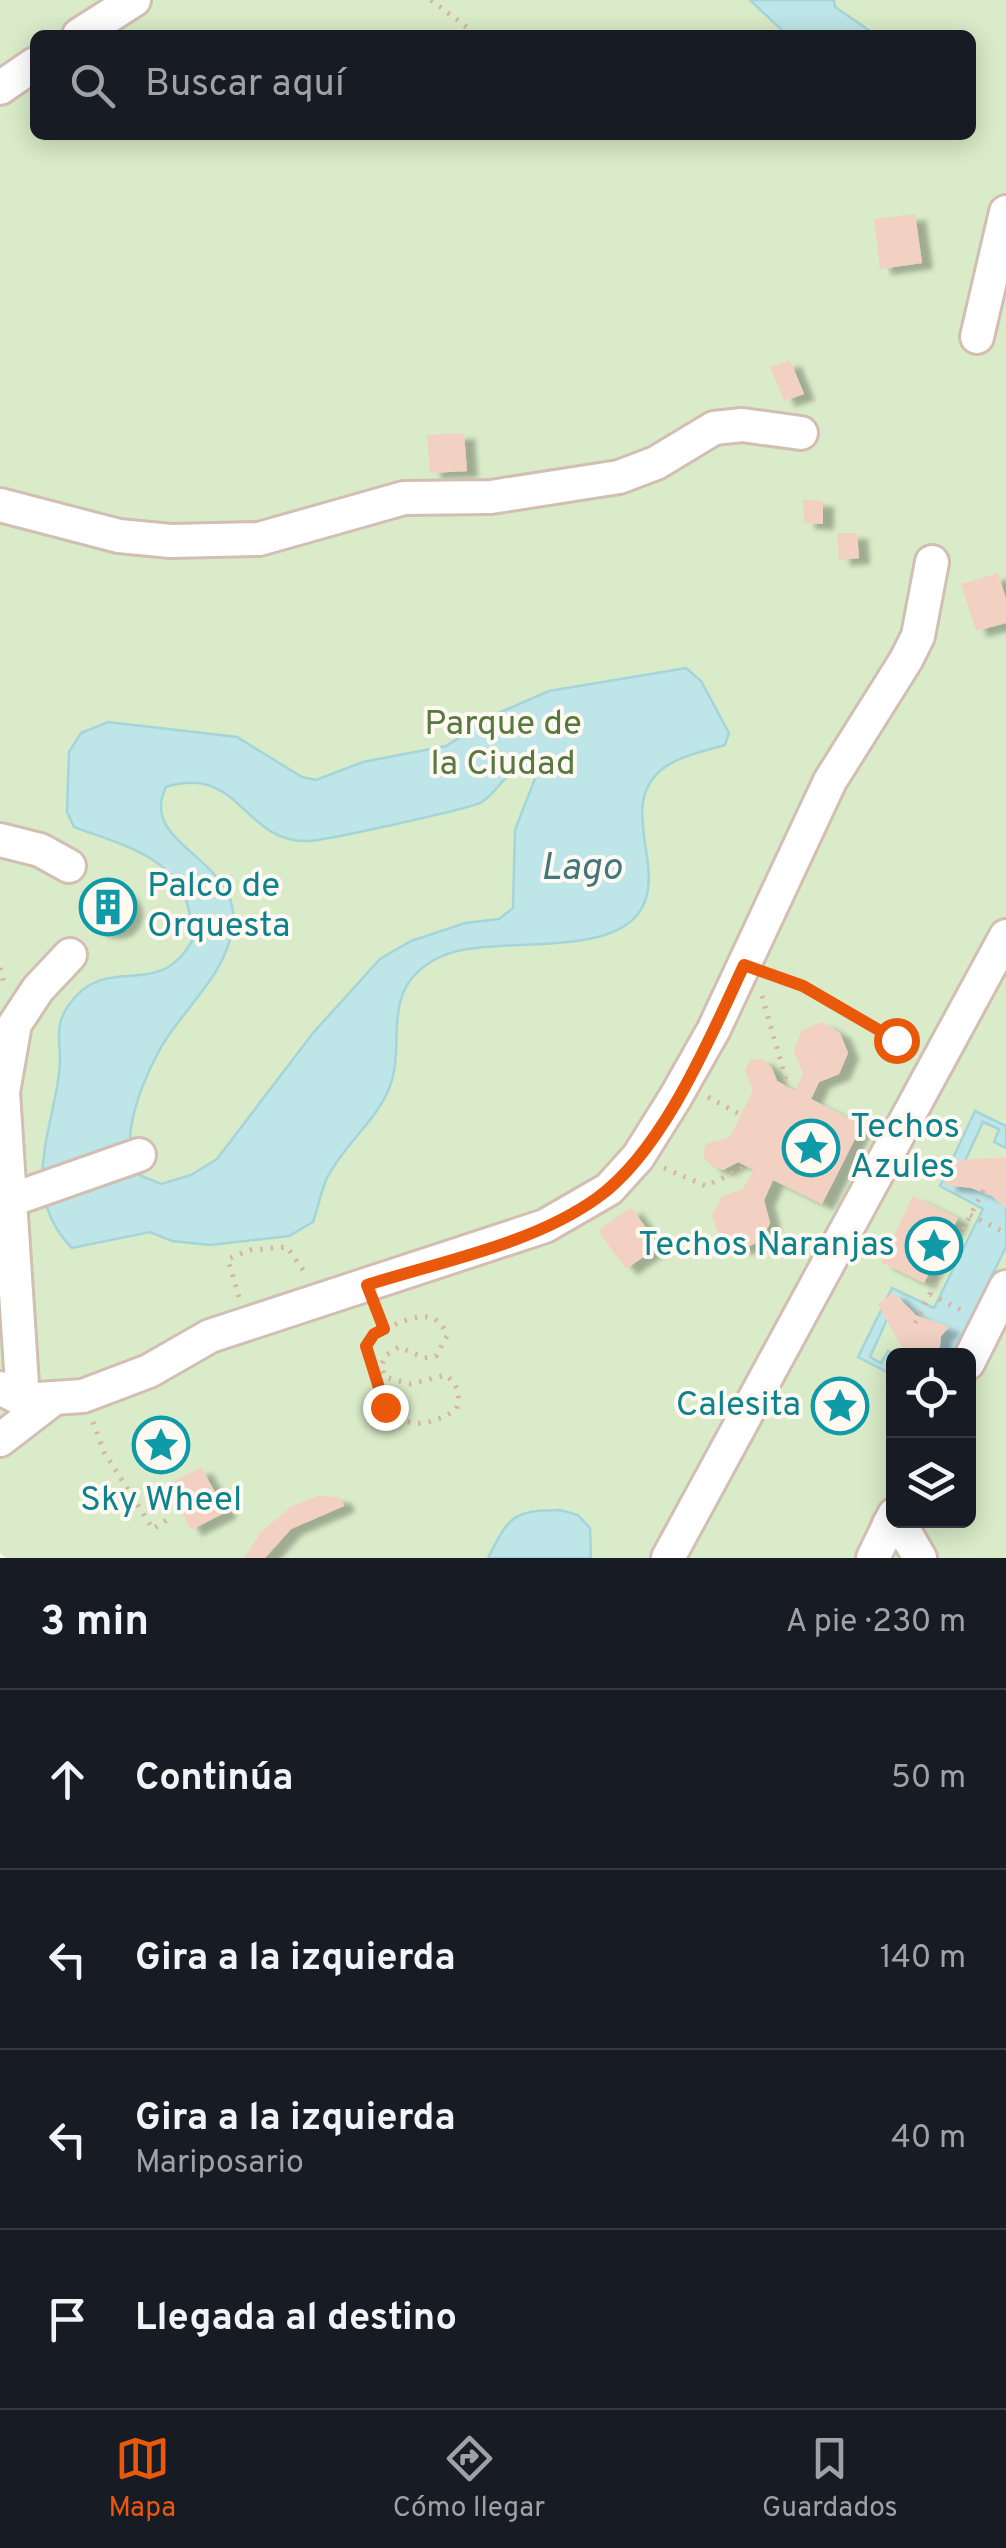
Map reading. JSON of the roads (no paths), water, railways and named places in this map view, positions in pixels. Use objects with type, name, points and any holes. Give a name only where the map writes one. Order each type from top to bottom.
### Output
[{"type":"street","points":[[87,30],[134,0]]},
{"type":"street","points":[[0,88],[30,67]]},
{"type":"street","points":[[977,338],[1006,212]]},
{"type":"street","points":[[0,505],[119,536],[171,541],[259,538],[404,498],[491,497],[620,477],[656,462],[714,428],[742,425],[801,433]]},
{"type":"street","points":[[0,1440],[40,1396],[149,1371],[210,1336],[568,1216],[609,1190],[638,1157],[749,967],[830,781],[884,702],[918,636],[932,562]]},
{"type":"street","points":[[0,840],[40,850],[69,866]]},
{"type":"street","points":[[668,1558],[1006,936]]},
{"type":"street","points":[[40,1396],[23,1196],[3,1092],[16,1024],[38,989],[70,955]]},
{"type":"street","points":[[23,1196],[139,1154]]},
{"type":"street","points":[[976,1348],[1006,1287]]},
{"type":"street","points":[[976,1370],[1006,1339]]},
{"type":"street","points":[[873,1558],[887,1528]]},
{"type":"street","points":[[899,1528],[916,1544],[920,1558]]},
{"type":"water","points":[[750,0],[834,0],[835,7],[869,30],[782,30]]},
{"type":"water","name":"Lago","points":[[686,668],[701,681],[729,733],[725,745],[675,761],[648,785],[642,821],[649,879],[638,914],[621,928],[598,937],[460,950],[420,970],[407,985],[401,1001],[394,1073],[388,1091],[334,1166],[313,1222],[289,1236],[210,1245],[172,1241],[150,1232],[72,1248],[56,1228],[43,1186],[46,1142],[59,1074],[62,1017],[76,996],[90,985],[165,969],[179,959],[192,941],[190,914],[183,893],[171,876],[138,852],[74,827],[67,812],[69,752],[81,733],[108,722],[237,737],[302,777],[316,780],[363,762],[446,746],[496,714],[549,691]],"holes":[[[529,765],[538,771],[515,830],[513,908],[499,919],[465,923],[411,941],[380,959],[313,1033],[217,1159],[191,1175],[161,1184],[137,1174],[130,1133],[142,1087],[169,1034],[222,960],[233,925],[231,902],[222,883],[165,824],[161,807],[166,787],[191,783],[211,786],[269,830],[286,838],[308,841],[473,805],[482,802],[521,767]]]},
{"type":"water","points":[[975,1111],[1006,1126],[1006,1148],[994,1142],[999,1129],[983,1122],[957,1178],[1006,1180],[1006,1247],[956,1348],[924,1348],[934,1324],[894,1304],[870,1357],[881,1363],[886,1354],[886,1371],[858,1357],[892,1288],[934,1308],[983,1209],[940,1186]]},
{"type":"water","points":[[560,1510],[578,1515],[590,1528],[591,1558],[488,1558],[501,1533],[514,1519],[531,1512]]},
{"type":"place","name":"Palco de Orquesta","points":[[108,907]]},
{"type":"place","name":"Techos Azules","points":[[811,1148]]},
{"type":"place","name":"Techos Naranjas","points":[[934,1246]]},
{"type":"place","name":"Calesita","points":[[840,1406]]},
{"type":"place","name":"Sky Wheel","points":[[161,1445]]},
{"type":"park label","name":"Parque de la Ciudad","points":[[503,745]]}]
